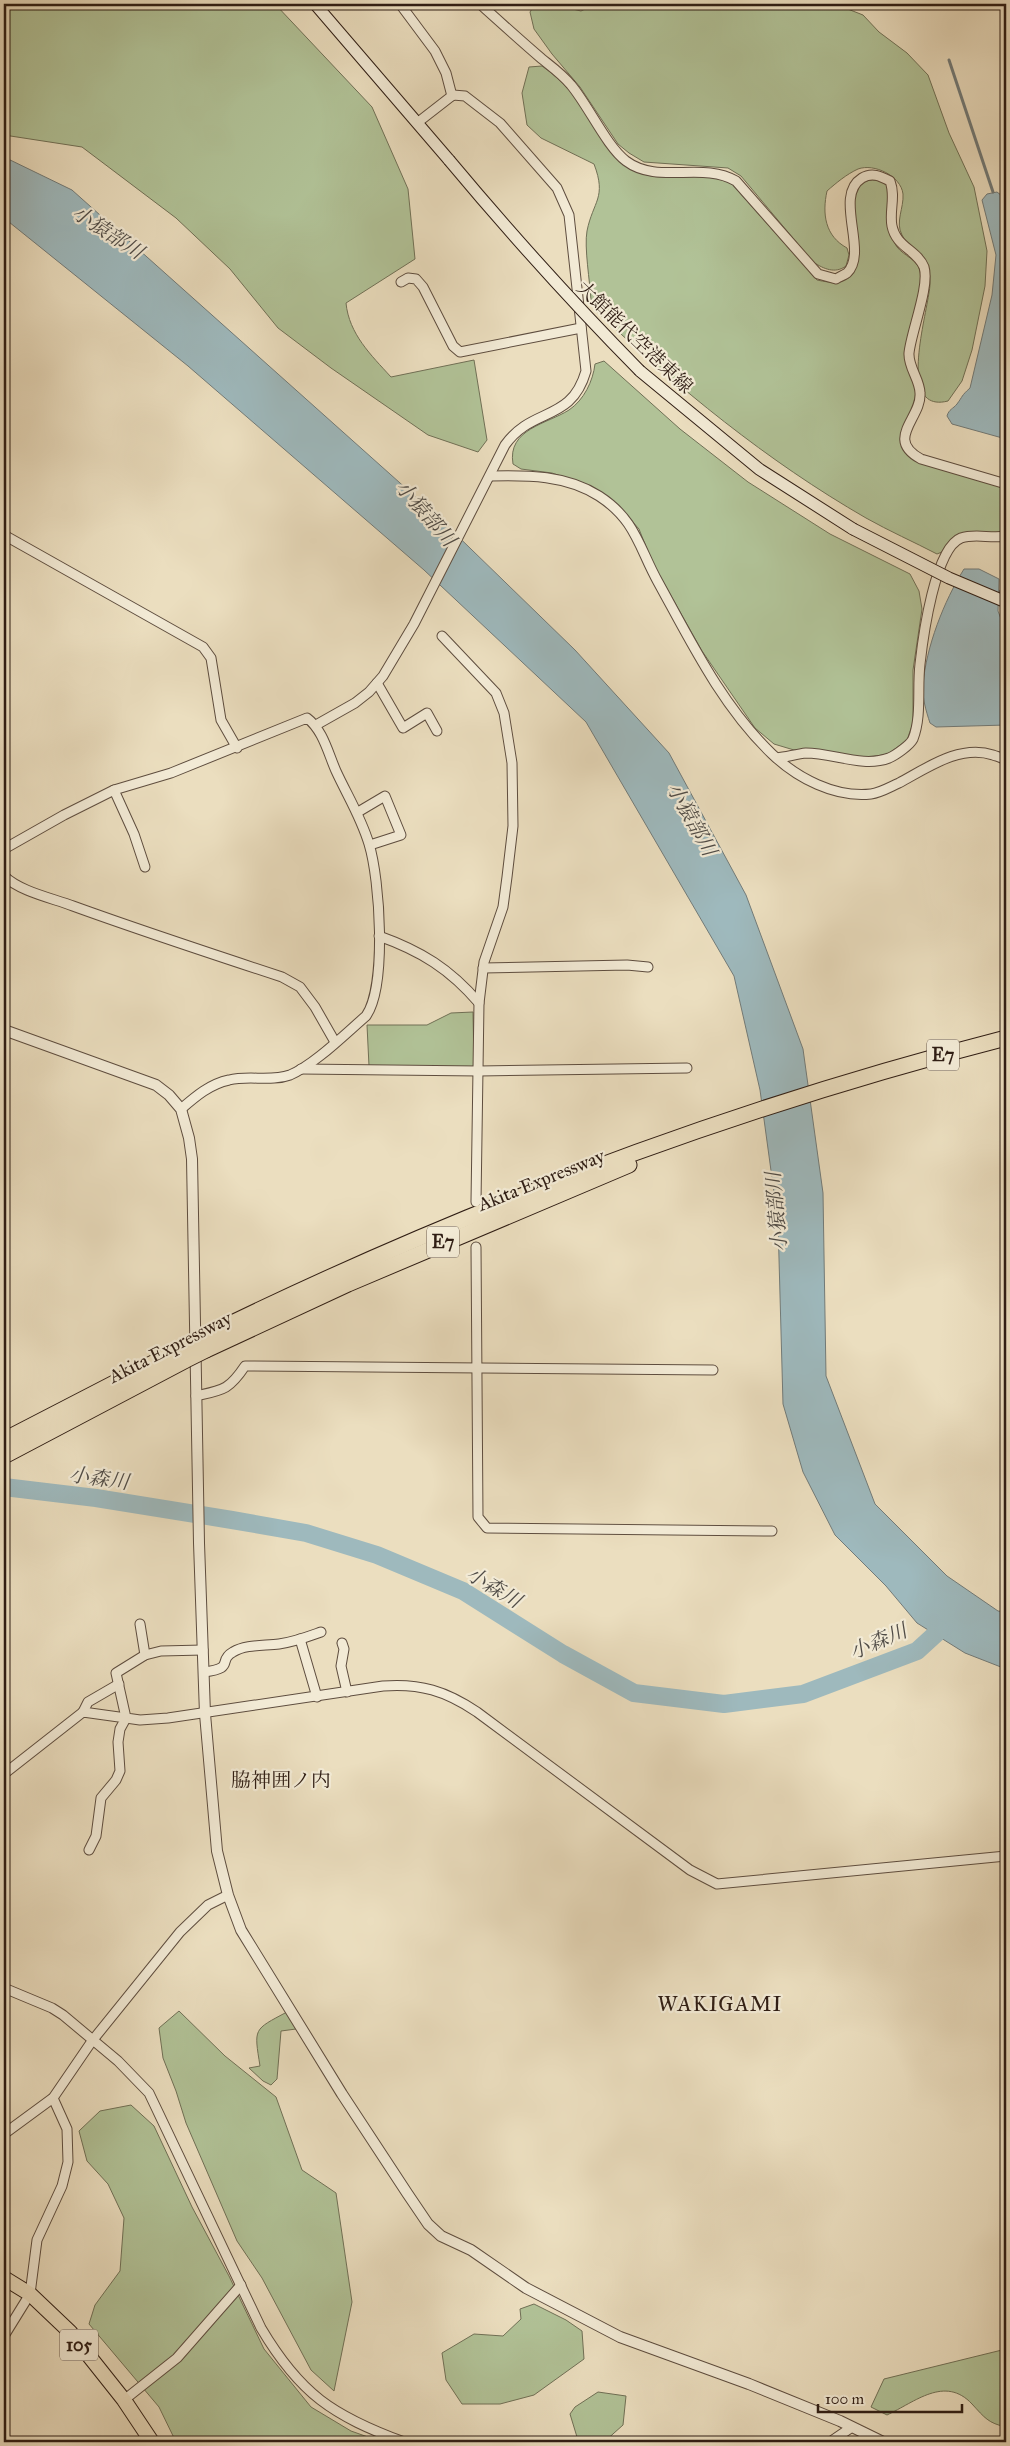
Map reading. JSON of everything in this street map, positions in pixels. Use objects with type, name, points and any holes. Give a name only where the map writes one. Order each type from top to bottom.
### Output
[{"type":"highway","name":"Akita Expressway","points":[[4,1440],[29,1426],[205,1344],[290,1310],[683,1140],[1006,1038]]},
{"type":"highway","name":"Akita Expressway","points":[[881,1077],[1006,1048]]},
{"type":"highway","name":"Akita Expressway","points":[[4,1456],[185,1353]]},
{"type":"highway","name":"105","points":[[4,2278],[30,2294],[70,2332],[124,2400],[152,2442]]},
{"type":"main road","name":"大館能代空港東線","points":[[315,4],[563,292],[640,371],[759,469],[853,529],[949,578],[1006,602]]},
{"type":"street","points":[[400,4],[435,51],[446,73],[452,96]]},
{"type":"street","points":[[480,4],[569,83],[590,110],[612,147],[626,161],[652,172],[714,172],[724,174],[736,181],[818,274],[836,279],[847,273],[852,262],[854,252],[850,195],[856,181],[867,174],[878,175],[890,181],[894,191],[892,226],[897,240],[918,259],[924,268],[925,282],[909,355],[920,393],[919,402],[905,432],[906,444],[912,454],[921,458],[1006,484]]},
{"type":"street","points":[[316,725],[355,703],[377,683],[414,624],[505,445],[514,432],[528,422],[563,407],[574,398],[586,371],[568,215],[557,188],[500,122],[465,96],[452,96],[417,123]]},
{"type":"street","points":[[401,282],[408,278],[416,279],[423,287],[453,346],[460,352],[581,328]]},
{"type":"street","points":[[490,476],[547,476],[578,486],[599,496],[619,513],[636,532],[652,572],[713,681],[752,736],[800,778],[850,793],[871,794],[888,788],[948,757],[970,752],[987,753],[1004,759],[1006,762]]},
{"type":"street","points":[[4,535],[204,647],[211,658],[221,720],[237,748]]},
{"type":"street","points":[[776,758],[807,754],[863,761],[872,760],[889,758],[912,742],[917,726],[919,665],[933,584],[951,544],[961,538],[979,535],[996,538],[1006,536]]},
{"type":"street","points":[[442,636],[496,693],[504,713],[512,763],[513,826],[503,906],[483,968],[479,1004],[476,1202]]},
{"type":"street","points":[[377,683],[403,728],[427,713],[437,731]]},
{"type":"street","points":[[4,849],[64,815],[114,790],[171,773],[237,748],[307,718],[316,725],[358,812],[370,845],[379,911],[379,936],[373,1006],[366,1016],[301,1069],[289,1075],[271,1078],[230,1080],[203,1090],[181,1109]]},
{"type":"street","points":[[114,790],[134,834],[145,867]]},
{"type":"street","points":[[358,812],[385,796],[401,835],[370,845]]},
{"type":"street","points":[[4,876],[9,882],[125,926],[282,977],[300,988],[315,1007],[335,1042]]},
{"type":"street","points":[[379,936],[412,948],[434,962],[462,983],[479,1004]]},
{"type":"street","points":[[483,968],[627,965],[648,967]]},
{"type":"street","points":[[4,1030],[156,1085],[169,1095],[181,1109],[189,1138],[194,1187],[199,1543],[206,1714],[217,1850],[228,1895],[241,1930],[342,2094],[428,2224],[441,2236],[471,2250],[526,2288],[620,2337],[749,2384],[883,2442]]},
{"type":"street","points":[[301,1069],[479,1071],[687,1068]]},
{"type":"street","points":[[476,1247],[478,1517],[487,1528],[772,1530]]},
{"type":"street","points":[[196,1396],[224,1390],[237,1379],[245,1366],[713,1370]]},
{"type":"street","points":[[140,1624],[146,1655]]},
{"type":"street","points":[[204,1672],[220,1670],[225,1665],[227,1657],[233,1651],[300,1639],[321,1632]]},
{"type":"street","points":[[300,1639],[317,1697]]},
{"type":"street","points":[[342,1643],[344,1649],[341,1666],[347,1692]]},
{"type":"street","points":[[89,1850],[96,1836],[101,1798],[116,1780],[120,1771],[118,1742],[120,1729],[126,1718],[116,1673],[146,1655],[161,1651],[203,1650]]},
{"type":"street","points":[[4,1774],[83,1712],[88,1702],[119,1684]]},
{"type":"street","points":[[83,1712],[140,1720],[206,1714],[406,1684],[435,1690],[460,1700],[690,1870],[717,1884],[1006,1856]]},
{"type":"street","points":[[4,2134],[53,2098],[92,2041],[191,1920],[208,1905],[228,1895]]},
{"type":"street","points":[[4,1988],[52,2008],[118,2062],[149,2092],[261,2328],[279,2359],[298,2382],[339,2413],[374,2431],[404,2442]]},
{"type":"street","points":[[4,2336],[30,2294],[36,2240],[62,2186],[68,2162],[67,2129],[53,2098]]},
{"type":"street","points":[[124,2400],[177,2358],[242,2285]]},
{"type":"street","points":[[830,2442],[852,2427]]},
{"type":"green space","points":[[4,4],[275,4],[372,107],[408,189],[415,259],[346,303],[351,325],[362,343],[391,377],[474,360],[487,440],[478,452],[428,435],[331,368],[278,328],[230,269],[176,218],[82,147],[4,135]]},
{"type":"green space","points":[[535,4],[552,4],[581,11],[595,4],[835,4],[863,15],[879,32],[907,53],[928,75],[949,133],[974,187],[987,251],[985,286],[972,350],[962,381],[948,401],[931,401],[922,391],[918,375],[919,355],[929,294],[929,272],[924,259],[906,242],[900,230],[903,194],[901,188],[892,177],[886,172],[872,168],[858,169],[827,191],[825,216],[827,224],[834,237],[847,248],[849,255],[846,266],[838,270],[821,267],[813,262],[741,176],[728,168],[644,162],[618,144],[580,87],[534,29],[530,12]]},
{"type":"green space","points":[[542,66],[564,84],[577,98],[616,157],[629,168],[649,176],[709,177],[721,179],[732,184],[817,280],[836,282],[849,278],[855,269],[857,242],[854,211],[855,197],[861,183],[876,180],[889,187],[889,225],[893,240],[897,247],[918,267],[921,279],[906,354],[916,394],[915,403],[902,430],[901,438],[910,457],[1006,489],[1006,531],[961,536],[953,539],[942,552],[937,554],[875,523],[829,496],[724,422],[658,367],[595,310],[591,300],[586,238],[598,199],[598,175],[594,164],[541,138],[527,125],[522,93],[529,67]]},
{"type":"green space","points":[[604,361],[680,429],[748,482],[830,534],[910,574],[919,591],[922,609],[913,670],[913,723],[907,740],[888,754],[865,758],[818,750],[794,750],[774,744],[755,728],[702,651],[652,562],[639,529],[615,502],[587,485],[552,473],[521,469],[513,464],[513,452],[516,443],[522,435],[574,406],[587,390],[595,364]]},
{"type":"green space","points":[[473,1012],[474,1067],[369,1066],[367,1025],[427,1025],[451,1013]]},
{"type":"green space","points":[[179,2011],[225,2056],[276,2097],[302,2170],[336,2193],[352,2302],[334,2391],[311,2370],[262,2278],[237,2241],[186,2123],[163,2058],[159,2028]]},
{"type":"green space","points":[[287,2012],[296,2029],[281,2031],[277,2079],[271,2085],[263,2081],[249,2068],[260,2066],[257,2044],[258,2032],[262,2027]]},
{"type":"green space","points":[[131,2105],[154,2126],[192,2207],[229,2276],[264,2349],[311,2407],[351,2431],[382,2442],[176,2442],[159,2407],[89,2324],[95,2305],[120,2271],[124,2218],[108,2184],[87,2161],[79,2131],[100,2111]]},
{"type":"green space","points":[[534,2304],[566,2320],[582,2331],[584,2359],[534,2395],[500,2404],[462,2404],[446,2380],[442,2353],[474,2334],[503,2336],[521,2319],[520,2309]]},
{"type":"green space","points":[[1006,2349],[1006,2427],[991,2422],[962,2396],[951,2392],[941,2391],[930,2394],[887,2415],[871,2407],[884,2379]]},
{"type":"green space","points":[[598,2392],[626,2396],[623,2425],[604,2442],[577,2437],[570,2414],[575,2407]]},
{"type":"water","name":"小猿部川","points":[[4,157],[72,190],[437,516],[575,650],[669,753],[746,895],[803,1049],[823,1193],[826,1376],[875,1504],[947,1576],[998,1611],[1006,1612],[1006,1669],[965,1653],[917,1623],[886,1586],[835,1535],[803,1472],[783,1404],[778,1222],[760,1090],[734,976],[586,722],[424,570],[188,366],[4,218]]},
{"type":"water","points":[[997,192],[1006,199],[1006,439],[952,424],[947,416],[970,388],[992,295],[996,255],[982,200],[987,194]]},
{"type":"water","points":[[964,569],[979,569],[999,579],[998,611],[1006,632],[1006,659],[1003,664],[1002,674],[1006,681],[1006,725],[936,727],[930,723],[926,709],[923,685],[932,640],[943,610]]},
{"type":"waterway","points":[[949,60],[993,192]]},
{"type":"waterway","points":[[998,594],[1006,585]]},
{"type":"waterway","name":"小森川","points":[[4,1487],[96,1498],[306,1533],[377,1555],[463,1591],[563,1654],[634,1693],[724,1704],[803,1694],[917,1651],[940,1630]]},
{"type":"district","name":"脇神囲ノ内","points":[[281,1780]]},
{"type":"district","name":"WAKIGAMI","points":[[720,2004]]}]
